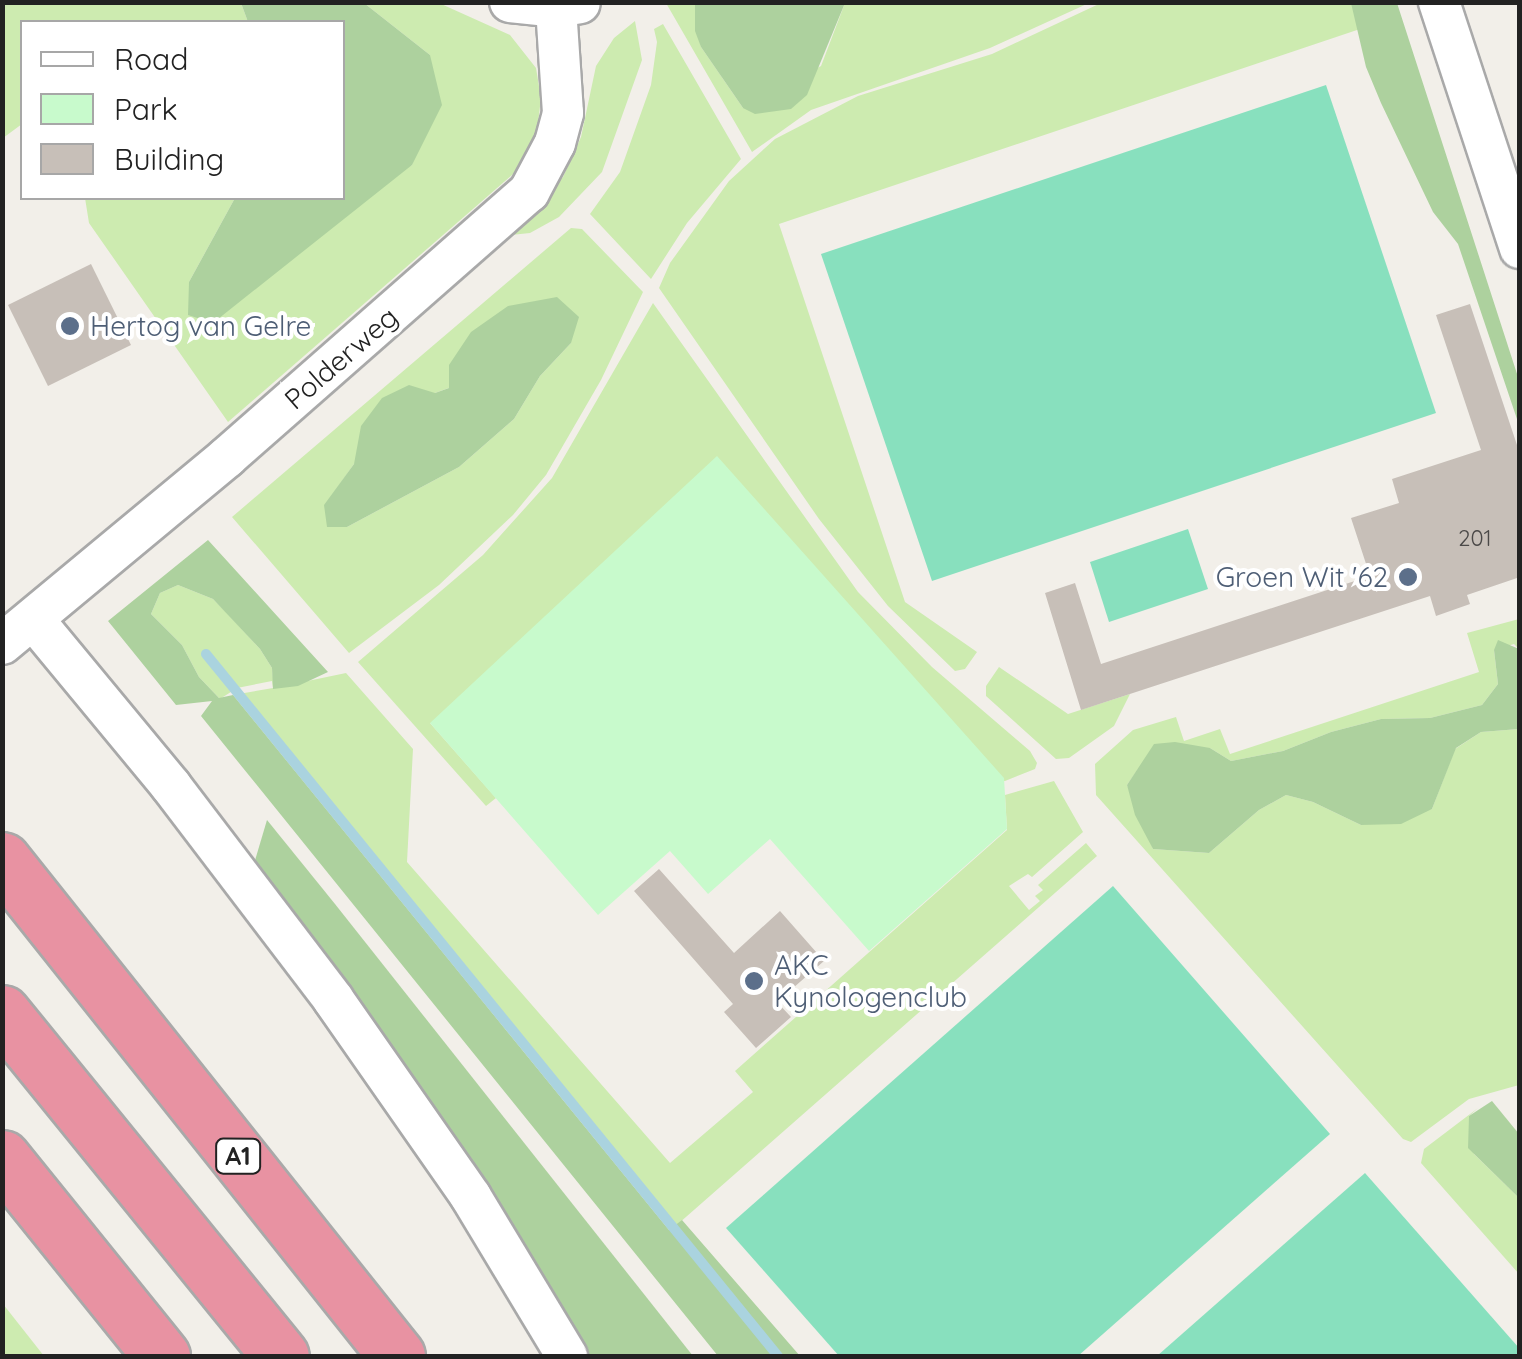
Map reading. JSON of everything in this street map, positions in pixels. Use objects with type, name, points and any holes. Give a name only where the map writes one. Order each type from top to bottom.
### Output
[{"type":"highway","name":"A1","points":[[2,860],[397,1356]]},
{"type":"highway","points":[[2,1014],[281,1356]]},
{"type":"highway","points":[[2,1158],[162,1356]]},
{"type":"street","points":[[510,2],[569,5]]},
{"type":"street","points":[[1439,2],[1520,248]]},
{"type":"street","name":"Polderweg","points":[[18,632],[227,458],[529,192],[555,143],[562,113],[569,5]]},
{"type":"street","points":[[18,632],[171,786],[333,999],[470,1198],[568,1356]]},
{"type":"green space","points":[[695,2],[845,3],[807,95],[791,109],[755,114],[743,108],[701,47],[695,31]]},
{"type":"green space","points":[[1351,2],[1360,29],[779,224],[905,602],[977,652],[965,669],[955,671],[888,606],[819,519],[659,288],[670,263],[729,181],[775,139],[858,96],[992,54],[1101,3]]},
{"type":"green space","points":[[3,3],[241,3],[247,20],[20,20],[20,125],[3,138]]},
{"type":"green space","points":[[241,3],[364,3],[430,55],[442,105],[412,165],[213,323],[188,315],[189,282],[234,200],[345,200],[345,20],[247,20]]},
{"type":"green space","points":[[364,3],[439,3],[510,35],[536,68],[541,98],[537,132],[519,169],[228,422],[89,223],[85,200],[234,200],[189,282],[412,165],[430,55]]},
{"type":"green space","points":[[666,3],[695,3],[701,47],[743,108],[821,66],[845,3],[1089,3],[990,48],[811,110],[752,152]]},
{"type":"green space","points":[[1351,3],[1397,3],[1519,380],[1519,425],[1458,244],[1433,212],[1381,103],[1366,67]]},
{"type":"green space","points":[[635,21],[642,60],[602,172],[559,217],[530,233],[511,235],[563,177],[581,137],[596,66],[614,38]]},
{"type":"green space","points":[[663,24],[741,159],[687,223],[651,279],[590,214],[620,172],[651,85],[657,42],[654,29]]},
{"type":"green space","points":[[1326,85],[1436,413],[932,581],[821,254]]},
{"type":"green space","points":[[571,228],[582,229],[643,292],[601,380],[546,475],[513,515],[439,585],[349,653],[232,517]],"holes":[[[571,343],[540,376],[514,419],[459,467],[347,527],[325,505],[354,464],[435,393]]]},
{"type":"green space","points":[[557,297],[579,317],[571,343],[540,376],[514,419],[459,467],[347,527],[327,527],[324,505],[354,464],[361,426],[382,398],[409,385],[435,393],[449,388],[449,365],[471,332],[508,306]]},
{"type":"green space","points":[[653,303],[858,592],[932,667],[1030,751],[1037,763],[1035,769],[1005,781],[430,723],[496,798],[486,806],[358,662],[483,555],[552,478]]},
{"type":"green space","points":[[717,456],[1004,778],[1007,829],[869,951],[770,839],[708,894],[670,851],[598,915],[430,723]]},
{"type":"green space","points":[[1188,529],[1208,589],[1109,622],[1090,562]]},
{"type":"green space","points":[[208,540],[328,672],[298,686],[273,689],[272,668],[260,649],[213,599],[178,585],[160,593],[151,614],[182,645],[199,677],[219,698],[233,695],[669,1230],[682,1220],[800,1356],[718,1356],[201,716],[212,701],[176,705],[108,621]]},
{"type":"green space","points":[[178,585],[213,599],[225,611],[260,649],[272,668],[274,688],[346,673],[413,749],[407,862],[670,1163],[753,1092],[735,1071],[1007,830],[1005,795],[1054,781],[1083,832],[1032,877],[1028,874],[1009,886],[1029,910],[1040,901],[1035,896],[1043,890],[1038,885],[1086,843],[1097,856],[670,1231],[233,695],[273,688],[272,681],[237,688],[220,699],[199,677],[182,645],[151,614],[160,593]]},
{"type":"green space","points":[[1519,619],[1519,649],[1514,644],[1494,650],[1498,684],[1482,705],[1430,718],[1381,719],[1331,732],[1283,751],[1231,761],[1210,748],[1138,769],[1127,785],[1153,849],[1209,853],[1259,810],[1286,795],[1313,802],[1361,825],[1432,809],[1455,749],[1481,732],[1519,729],[1519,1085],[1469,1099],[1411,1142],[1403,1139],[1096,795],[1095,764],[1133,730],[1176,717],[1184,741],[1220,729],[1230,754],[1479,672],[1467,633]]},
{"type":"green space","points":[[1498,640],[1519,649],[1519,729],[1481,732],[1456,748],[1432,809],[1401,824],[1361,825],[1313,802],[1286,795],[1259,810],[1209,853],[1153,849],[1135,815],[1127,785],[1154,744],[1175,742],[1210,748],[1231,761],[1283,751],[1331,732],[1381,719],[1430,718],[1482,705],[1498,684],[1494,650]]},
{"type":"green space","points":[[999,667],[1068,714],[1130,694],[1114,726],[1069,758],[1056,759],[986,696],[986,686]]},
{"type":"green space","points":[[267,820],[693,1356],[587,1356],[253,867]]},
{"type":"green space","points":[[1113,886],[1330,1134],[1078,1356],[839,1356],[726,1228]]},
{"type":"green space","points":[[1492,1101],[1519,1134],[1519,1198],[1468,1148],[1469,1116]]},
{"type":"green space","points":[[1478,1108],[1469,1116],[1474,1154],[1519,1198],[1519,1274],[1421,1163],[1424,1149]]},
{"type":"green space","points":[[1365,1173],[1519,1348],[1519,1356],[1157,1356]]},
{"type":"green space","points":[[3,1304],[44,1356],[3,1356]]},
{"type":"building","points":[[91,264],[131,345],[48,386],[8,305]]},
{"type":"building","points":[[1470,304],[1520,454],[1520,577],[1467,595],[1470,604],[1436,616],[1430,596],[1081,710],[1045,593],[1075,583],[1101,664],[1370,576],[1351,518],[1399,503],[1392,479],[1481,450],[1436,315]]},
{"type":"building","points":[[659,869],[734,953],[780,911],[824,961],[777,1002],[791,1017],[756,1048],[724,1012],[733,1004],[634,891]]},
{"type":"waterway","points":[[206,654],[778,1356]]},
{"type":"place","name":"Hertog van Gelre","points":[[70,326]]},
{"type":"place","name":"Groen Wit '62","points":[[1408,577]]},
{"type":"place","name":"AKC Kynologenclub","points":[[754,981]]}]
